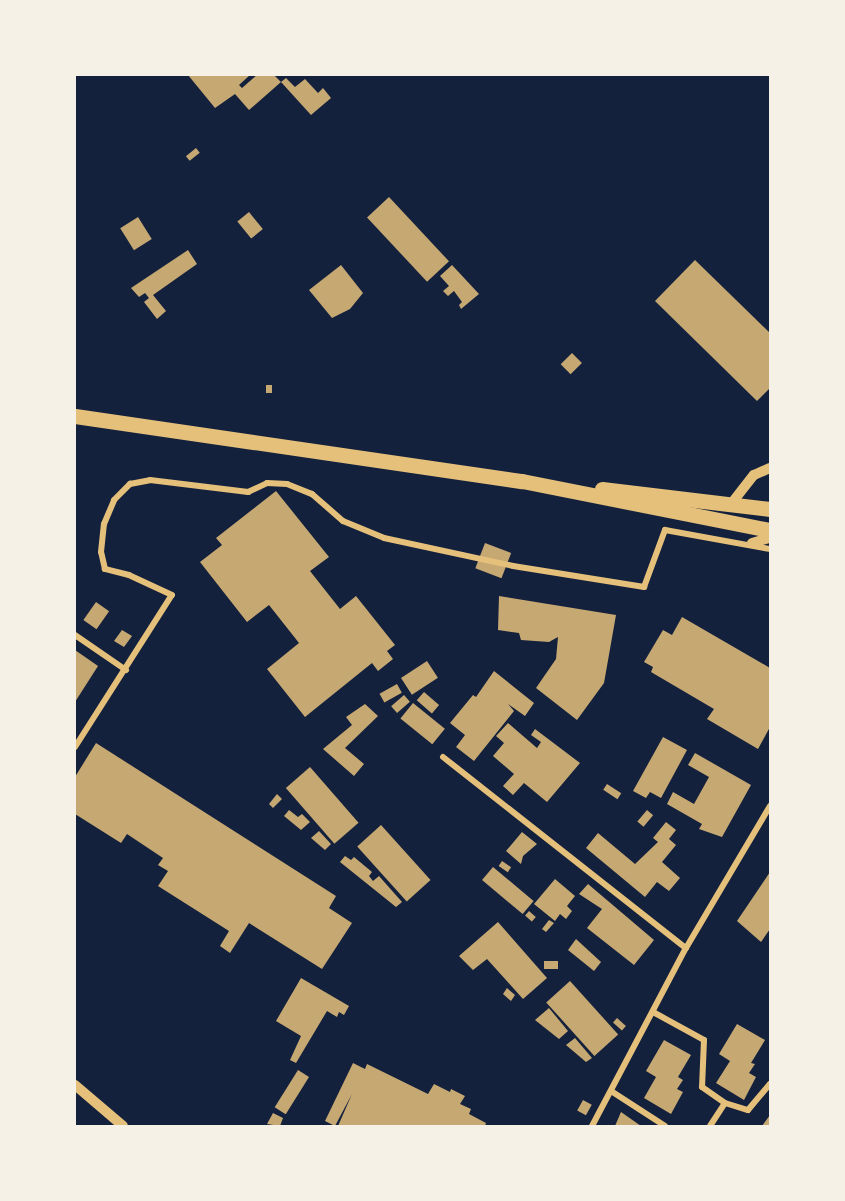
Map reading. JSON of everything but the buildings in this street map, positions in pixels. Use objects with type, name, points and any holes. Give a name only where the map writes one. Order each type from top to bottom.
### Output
[{"type":"main road","points":[[75,416],[522,481],[770,509]]},
{"type":"main road","points":[[522,481],[770,530]]},
{"type":"street","points":[[731,504],[754,475],[770,468]]},
{"type":"street","points":[[75,747],[172,595],[129,575],[105,569],[101,552],[104,524],[114,500],[130,484],[150,480],[248,492],[267,483],[287,484],[312,494],[343,521],[384,538],[513,566],[644,587],[665,530],[752,543],[770,549]]},
{"type":"street","points":[[752,543],[770,538]]},
{"type":"street","points":[[75,635],[126,670]]},
{"type":"street","points":[[443,757],[686,948]]},
{"type":"street","points":[[592,1126],[686,948],[770,806]]},
{"type":"street","points":[[653,1012],[704,1040],[702,1087],[726,1103],[748,1110],[770,1084]]},
{"type":"street","points":[[75,1085],[123,1126]]},
{"type":"street","points":[[611,1090],[664,1126]]},
{"type":"street","points":[[763,1094],[770,1099]]},
{"type":"street","points":[[710,1126],[726,1103]]}]
